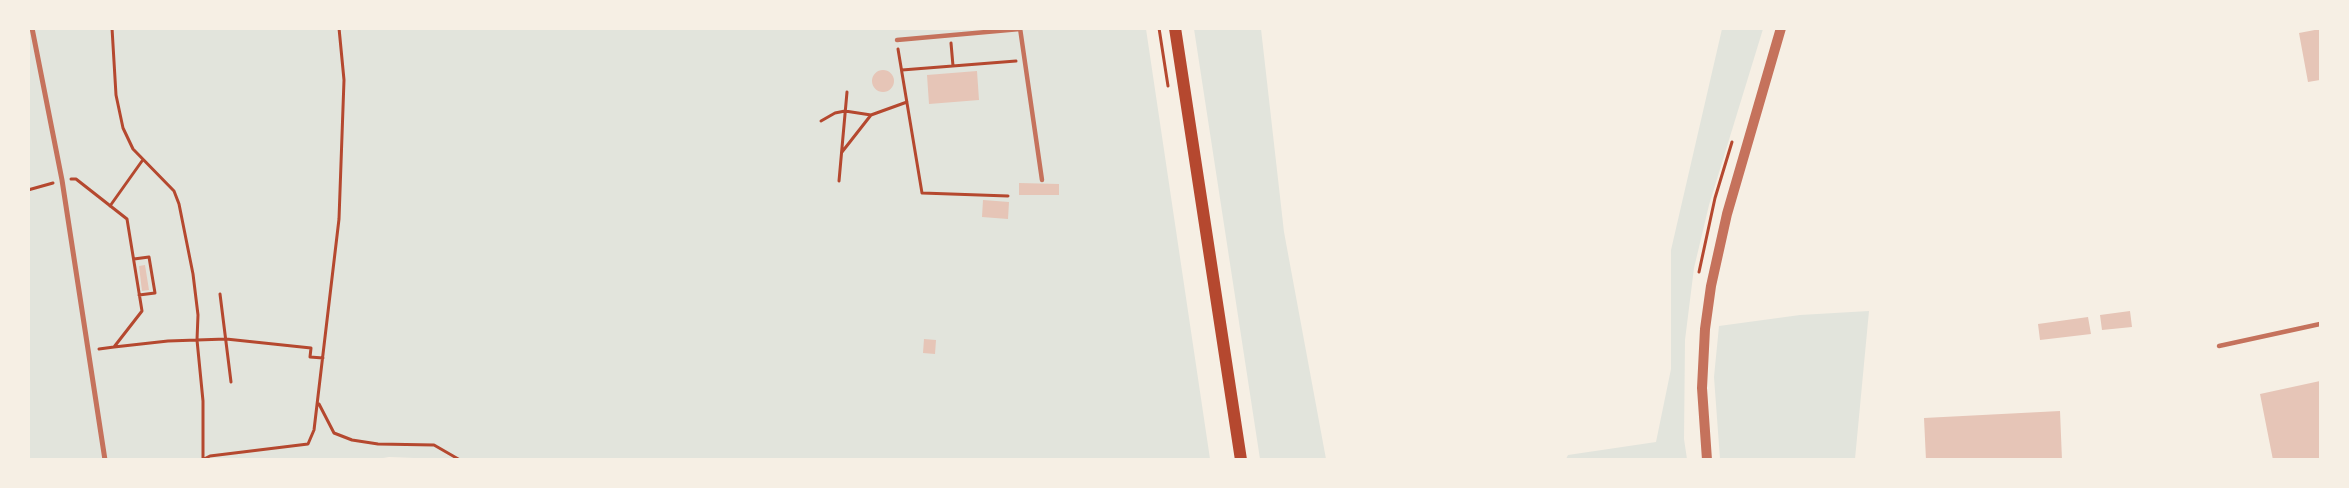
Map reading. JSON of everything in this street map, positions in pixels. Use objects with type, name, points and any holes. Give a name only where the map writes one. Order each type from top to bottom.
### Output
[{"type":"main road","points":[[1175,28],[1242,459]]},
{"type":"street","points":[[32,28],[62,180],[105,459]]},
{"type":"street","points":[[1707,459],[1702,388],[1705,330],[1711,286],[1727,214],[1781,28]]},
{"type":"lane","points":[[897,40],[1020,29],[1042,180]]},
{"type":"lane","points":[[2219,346],[2320,324]]},
{"type":"path","points":[[112,28],[116,95],[123,128],[132,149],[174,191],[180,204],[198,315],[197,340],[203,401],[202,459],[308,444],[314,430],[339,219],[344,80],[339,28]]},
{"type":"path","points":[[897,40],[922,193],[1008,196]]},
{"type":"path","points":[[902,70],[1025,60]]},
{"type":"path","points":[[839,181],[847,92]]},
{"type":"path","points":[[821,121],[835,113],[845,111],[871,115],[907,102]]},
{"type":"path","points":[[841,154],[871,115]]},
{"type":"path","points":[[110,206],[142,161]]},
{"type":"path","points":[[28,190],[62,180],[76,179],[127,219],[142,311],[114,346]]},
{"type":"path","points":[[134,260],[149,257],[154,293],[140,294]]},
{"type":"path","points":[[220,294],[231,382]]},
{"type":"path","points":[[88,351],[114,346],[226,339],[311,348],[310,357],[324,358]]},
{"type":"path","points":[[318,402],[334,433],[352,440],[378,444],[434,445],[459,459]]},
{"type":"shaded area","points":[[28,29],[1146,29],[1210,459],[464,460],[389,457],[372,460],[29,459]]},
{"type":"shaded area","points":[[1194,29],[1261,29],[1284,232],[1326,459],[1260,459]]},
{"type":"shaded area","points":[[1722,29],[1763,29],[1709,205],[1694,268],[1685,340],[1684,439],[1687,459],[1566,459],[1568,455],[1656,442],[1671,369],[1671,250]]},
{"type":"shaded area","points":[[1869,311],[1855,459],[1720,459],[1714,377],[1719,326],[1800,315]]},
{"type":"building","points":[[2320,29],[2320,80],[2308,82],[2299,33]]},
{"type":"building","points":[[879,70],[887,70],[894,77],[894,85],[887,92],[879,92],[872,85],[872,77]]},
{"type":"building","points":[[977,71],[979,100],[929,104],[927,75]]},
{"type":"building","points":[[1019,183],[1059,184],[1059,195],[1019,195]]},
{"type":"building","points":[[983,200],[1009,202],[1008,219],[982,217]]},
{"type":"building","points":[[145,265],[149,290],[142,291],[139,266]]},
{"type":"building","points":[[2130,311],[2132,327],[2102,330],[2100,315]]},
{"type":"building","points":[[2088,317],[2091,334],[2040,340],[2038,324]]},
{"type":"building","points":[[924,339],[936,340],[935,354],[923,353]]},
{"type":"building","points":[[2320,381],[2320,460],[2273,460],[2260,394]]},
{"type":"building","points":[[2060,411],[2062,460],[1926,460],[1924,418]]}]
